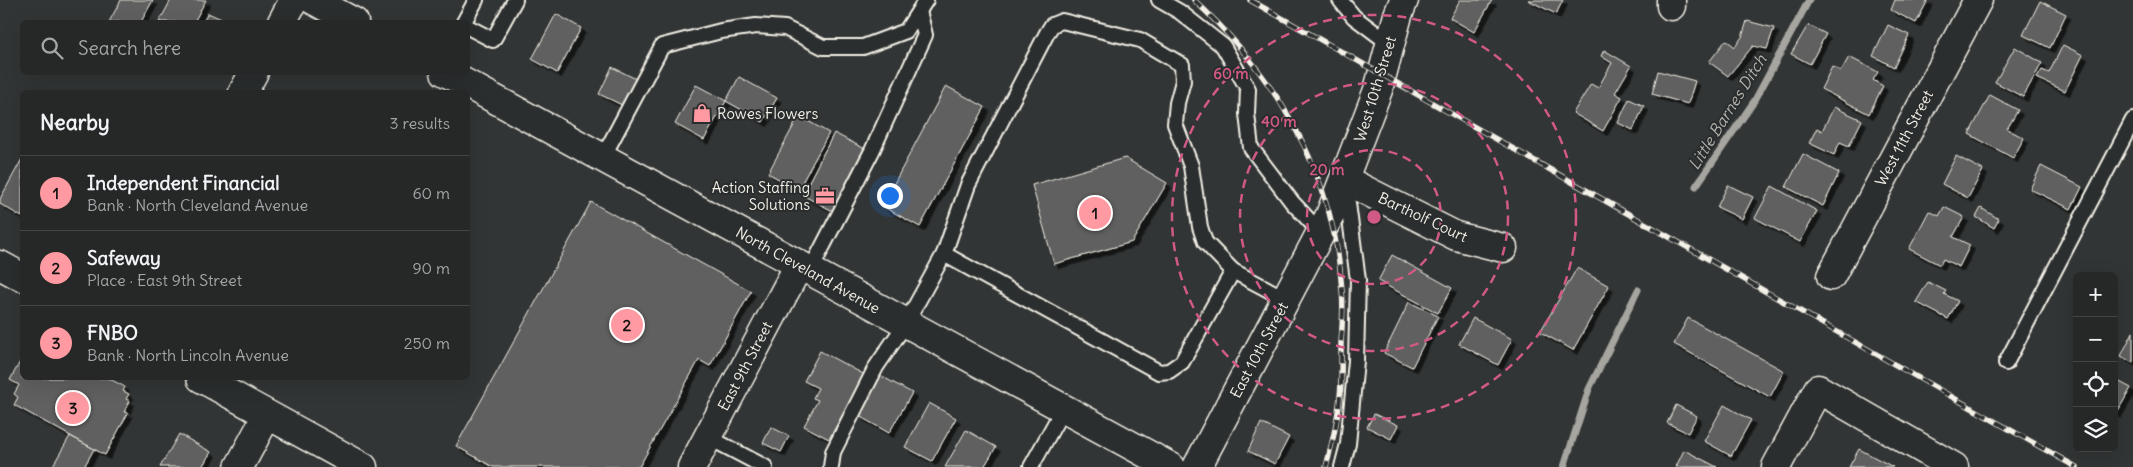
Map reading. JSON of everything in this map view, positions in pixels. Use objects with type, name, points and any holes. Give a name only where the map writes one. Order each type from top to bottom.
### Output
[{"type":"main road","points":[[283,20],[294,0]]},
{"type":"main road","points":[[313,0],[350,20]]},
{"type":"main road","name":"West 10th Street","points":[[1321,233],[1345,180],[1378,90],[1404,0]]},
{"type":"main road","name":"West 11th Street","points":[[1831,276],[1978,0]]},
{"type":"main road","points":[[244,90],[252,75]]},
{"type":"main road","name":"North Cleveland Avenue","points":[[451,75],[603,156],[906,324],[1171,467]]},
{"type":"main road","name":"Bartholf Court","points":[[1345,180],[1456,236],[1503,248]]},
{"type":"main road","name":"East 10th Street","points":[[1198,467],[1321,233]]},
{"type":"main road","points":[[0,265],[20,276]]},
{"type":"main road","name":"East 9th Street","points":[[692,467],[804,268]]},
{"type":"main road","points":[[204,380],[363,467]]},
{"type":"main road","points":[[1776,467],[1818,389],[1954,467]]},
{"type":"main road","points":[[239,467],[267,415]]},
{"type":"lane","points":[[465,20],[476,0]]},
{"type":"lane","points":[[470,28],[493,40],[515,0]]},
{"type":"lane","points":[[1159,0],[1180,12],[1223,46],[1248,89],[1247,114],[1251,148],[1292,202],[1321,233]]},
{"type":"lane","points":[[1340,0],[1354,17],[1390,44]]},
{"type":"lane","points":[[603,156],[662,46],[721,30],[756,26],[785,28],[823,47],[863,47],[906,32],[922,5]]},
{"type":"lane","points":[[804,268],[872,151],[925,35],[922,5]]},
{"type":"lane","points":[[831,467],[833,452],[876,367],[906,324],[944,254],[968,185],[987,146],[1047,32],[1052,25],[1062,21],[1140,40],[1182,65],[1183,81],[1177,103],[1175,124],[1190,166],[1200,227],[1205,242],[1233,271],[1286,299]]},
{"type":"lane","points":[[2006,363],[2133,120]]},
{"type":"lane","points":[[1342,467],[1348,444],[1356,361],[1358,280],[1345,180]]},
{"type":"lane","points":[[944,254],[1159,372],[1170,371],[1182,362],[1233,271]]},
{"type":"lane","points":[[1031,467],[1063,409]]},
{"type":"lane","points":[[708,437],[765,467]]},
{"type":"building","points":[[121,0],[153,0],[142,20],[110,20]]},
{"type":"building","points":[[171,0],[206,0],[195,20],[160,20]]},
{"type":"building","points":[[1460,0],[1492,0],[1474,32],[1450,18]]},
{"type":"building","points":[[1528,0],[1563,0],[1556,14]]},
{"type":"building","points":[[1895,0],[1928,0],[1916,23],[1891,10]]},
{"type":"building","points":[[2040,1],[2066,14],[2050,48],[2023,35]]},
{"type":"building","points":[[208,13],[224,20],[204,20]]},
{"type":"building","points":[[556,14],[581,28],[557,73],[532,59]]},
{"type":"building","points":[[1747,21],[1774,28],[1767,49],[1753,46],[1728,76],[1709,62],[1726,40],[1735,47],[1742,37]]},
{"type":"building","points":[[1808,25],[1826,34],[1810,64],[1791,54]]},
{"type":"building","points":[[1888,25],[1909,35],[1894,67],[1873,56]]},
{"type":"building","points":[[2063,45],[2083,55],[2065,91],[2037,78],[2042,70],[2049,73]]},
{"type":"building","points":[[2015,47],[2042,63],[2023,97],[1995,82]]},
{"type":"building","points":[[1604,50],[1631,66],[1615,93],[1622,97],[1603,131],[1573,113],[1591,84],[1598,88],[1612,63],[1601,56]]},
{"type":"building","points":[[1849,57],[1878,72],[1873,80],[1883,86],[1869,114],[1821,89],[1832,67],[1841,71]]},
{"type":"building","points":[[612,67],[636,79],[622,105],[599,94]]},
{"type":"building","points":[[1658,71],[1695,81],[1688,104],[1652,94]]},
{"type":"building","points":[[739,77],[777,98],[763,122],[726,101]]},
{"type":"building","points":[[696,85],[726,101],[704,140],[675,124]]},
{"type":"building","points":[[946,86],[985,107],[920,227],[882,206]]},
{"type":"building","points":[[1990,95],[2018,110],[2007,129],[2024,138],[2013,158],[1969,134]]},
{"type":"building","points":[[1629,99],[1644,106],[1633,130],[1618,123]]},
{"type":"building","points":[[1834,107],[1862,120],[1849,146],[1840,142],[1834,155],[1809,143],[1817,128],[1822,131]]},
{"type":"building","points":[[799,116],[829,133],[798,190],[768,173]]},
{"type":"building","points":[[834,133],[865,149],[833,211],[802,195]]},
{"type":"building","points":[[1803,154],[1839,173],[1823,206],[1786,187]]},
{"type":"building","points":[[1956,156],[1983,170],[1968,198],[1942,184]]},
{"type":"building","points":[[1125,158],[1167,183],[1132,242],[1054,264],[1032,185]]},
{"type":"building","points":[[20,163],[20,216],[0,204],[0,199]]},
{"type":"building","points":[[2041,166],[2082,187],[2071,209],[2030,189]]},
{"type":"building","points":[[1728,185],[1753,197],[1742,219],[1717,207]]},
{"type":"building","points":[[1772,186],[1817,211],[1800,242],[1755,218]]},
{"type":"building","points":[[591,202],[751,291],[710,366],[699,360],[639,467],[493,467],[456,446]]},
{"type":"building","points":[[1944,207],[1964,217],[1953,237],[1970,245],[1959,267],[1943,259],[1940,265],[1909,249],[1929,211],[1939,216]]},
{"type":"building","points":[[1981,208],[1999,219],[1994,228],[1976,217]]},
{"type":"building","points":[[1392,255],[1452,288],[1438,313],[1378,281]]},
{"type":"building","points":[[1577,268],[1609,286],[1573,350],[1540,332]]},
{"type":"building","points":[[1928,282],[1946,291],[1944,294],[1958,301],[1948,319],[1916,302]]},
{"type":"building","points":[[1409,302],[1438,316],[1412,367],[1384,353]]},
{"type":"building","points":[[1473,318],[1512,339],[1498,365],[1459,344]]},
{"type":"building","points":[[1688,318],[1784,371],[1770,397],[1674,344]]},
{"type":"building","points":[[2133,332],[2133,363],[2121,356]]},
{"type":"building","points":[[820,351],[865,375],[829,439],[804,426],[818,400],[813,398],[818,388],[804,381]]},
{"type":"building","points":[[20,362],[20,380],[112,380],[125,387],[123,391],[129,394],[126,399],[130,401],[124,412],[128,413],[105,455],[14,405],[18,397],[14,394],[19,385],[10,380]]},
{"type":"building","points":[[881,376],[912,393],[889,433],[859,416]]},
{"type":"building","points":[[2118,381],[2131,388],[2118,411]]},
{"type":"building","points":[[929,403],[956,418],[932,461],[905,447]]},
{"type":"building","points":[[1676,405],[1697,416],[1688,433],[1667,423]]},
{"type":"building","points":[[1724,405],[1751,420],[1731,456],[1704,441]]},
{"type":"building","points":[[1374,414],[1398,425],[1391,439],[1367,427]]},
{"type":"building","points":[[1261,423],[1289,437],[1275,464],[1248,451]]},
{"type":"building","points":[[771,427],[789,436],[781,452],[763,443]]},
{"type":"building","points":[[966,430],[996,447],[984,467],[945,467]]},
{"type":"building","points":[[179,434],[211,452],[202,467],[160,467]]},
{"type":"building","points":[[70,436],[94,449],[84,467],[52,467]]},
{"type":"building","points":[[1859,449],[1893,467],[1849,467]]},
{"type":"building","points":[[1684,450],[1717,467],[1676,467]]},
{"type":"waterway","name":"Little Barnes Ditch","points":[[1696,186],[1755,100],[1809,0]]},
{"type":"waterway","name":"Little Barnes Ditch","points":[[1564,467],[1589,389],[1638,290]]},
{"type":"railway","points":[[1194,0],[1224,30],[1276,95],[1314,168],[1327,207],[1337,247],[1343,310],[1339,405],[1326,467]]},
{"type":"railway","points":[[1250,0],[2076,467]]},
{"type":"place","name":"Rowes Flowers","points":[[702,113]]},
{"type":"place","name":"Action Staffing Solutions","points":[[825,196]]},
{"type":"place","name":"Independent Financial","points":[[1095,213]]},
{"type":"place","name":"Safeway","points":[[627,325]]},
{"type":"place","name":"FNBO","points":[[73,408]]}]
